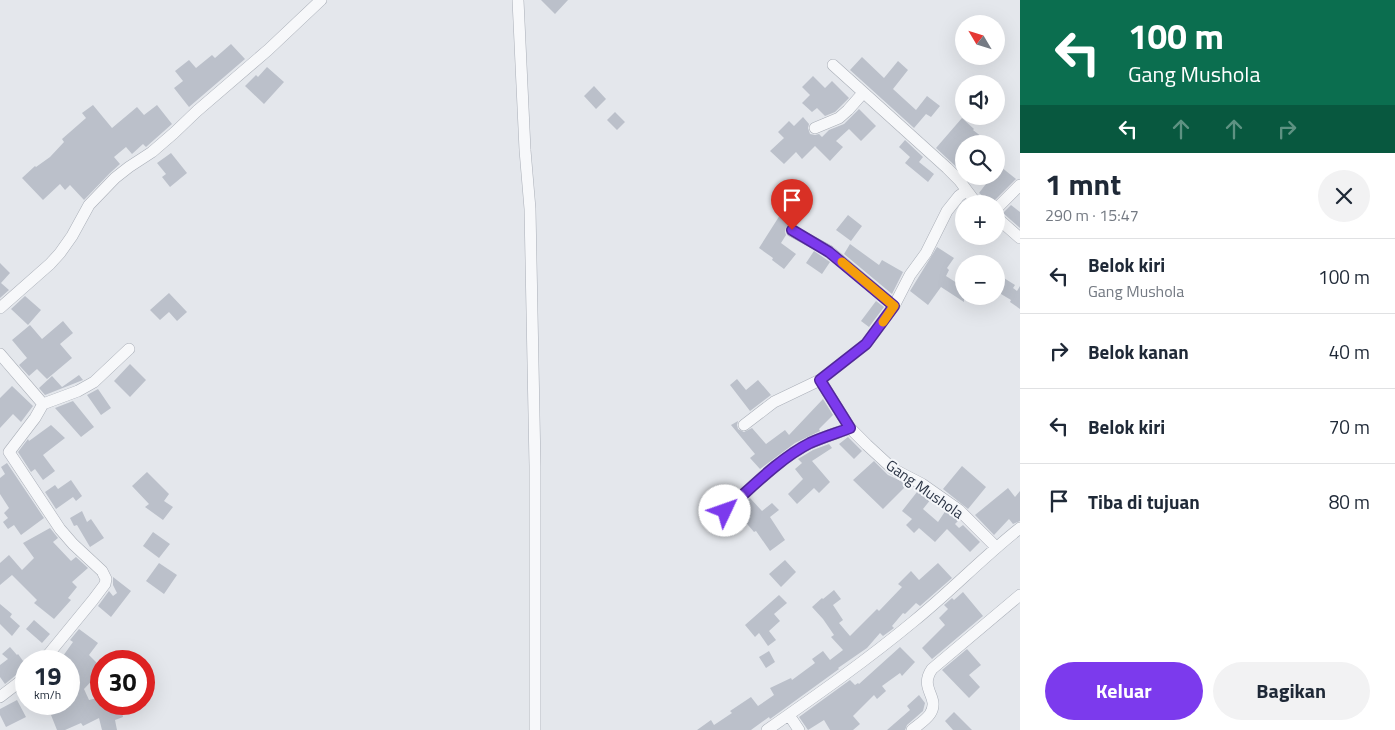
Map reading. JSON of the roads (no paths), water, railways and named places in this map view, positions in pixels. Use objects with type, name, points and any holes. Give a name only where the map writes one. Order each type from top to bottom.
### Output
[{"type":"street","points":[[0,308],[60,253],[89,205],[103,190],[129,166],[152,152],[174,133],[268,50],[320,0]]},
{"type":"street","points":[[518,0],[525,150],[530,209],[535,475],[535,730]]},
{"type":"street","points":[[833,65],[947,168],[970,195]]},
{"type":"street","points":[[815,128],[839,118],[863,93]]},
{"type":"street","points":[[1005,200],[1020,185]]},
{"type":"street","points":[[744,426],[774,402],[820,380],[866,344],[894,306],[910,275],[926,253],[947,211],[959,196],[966,191]]},
{"type":"street","points":[[1005,225],[1020,238]]},
{"type":"street","points":[[792,230],[829,252],[894,306]]},
{"type":"street","points":[[52,650],[105,584],[106,578],[102,571],[60,529],[5,456],[30,425],[43,404],[87,387],[129,349]]},
{"type":"street","points":[[0,354],[43,404]]},
{"type":"street","name":"Gang Mushola","points":[[820,380],[850,428],[867,446],[893,468],[928,488],[959,510],[996,547]]},
{"type":"street","points":[[725,511],[798,450],[850,428]]},
{"type":"street","points":[[767,730],[886,644],[1020,528]]},
{"type":"street","points":[[912,730],[932,711],[933,701],[926,683],[928,674],[932,669],[1020,595]]},
{"type":"street","points":[[0,697],[15,685]]},
{"type":"street","points":[[789,715],[799,730]]}]
